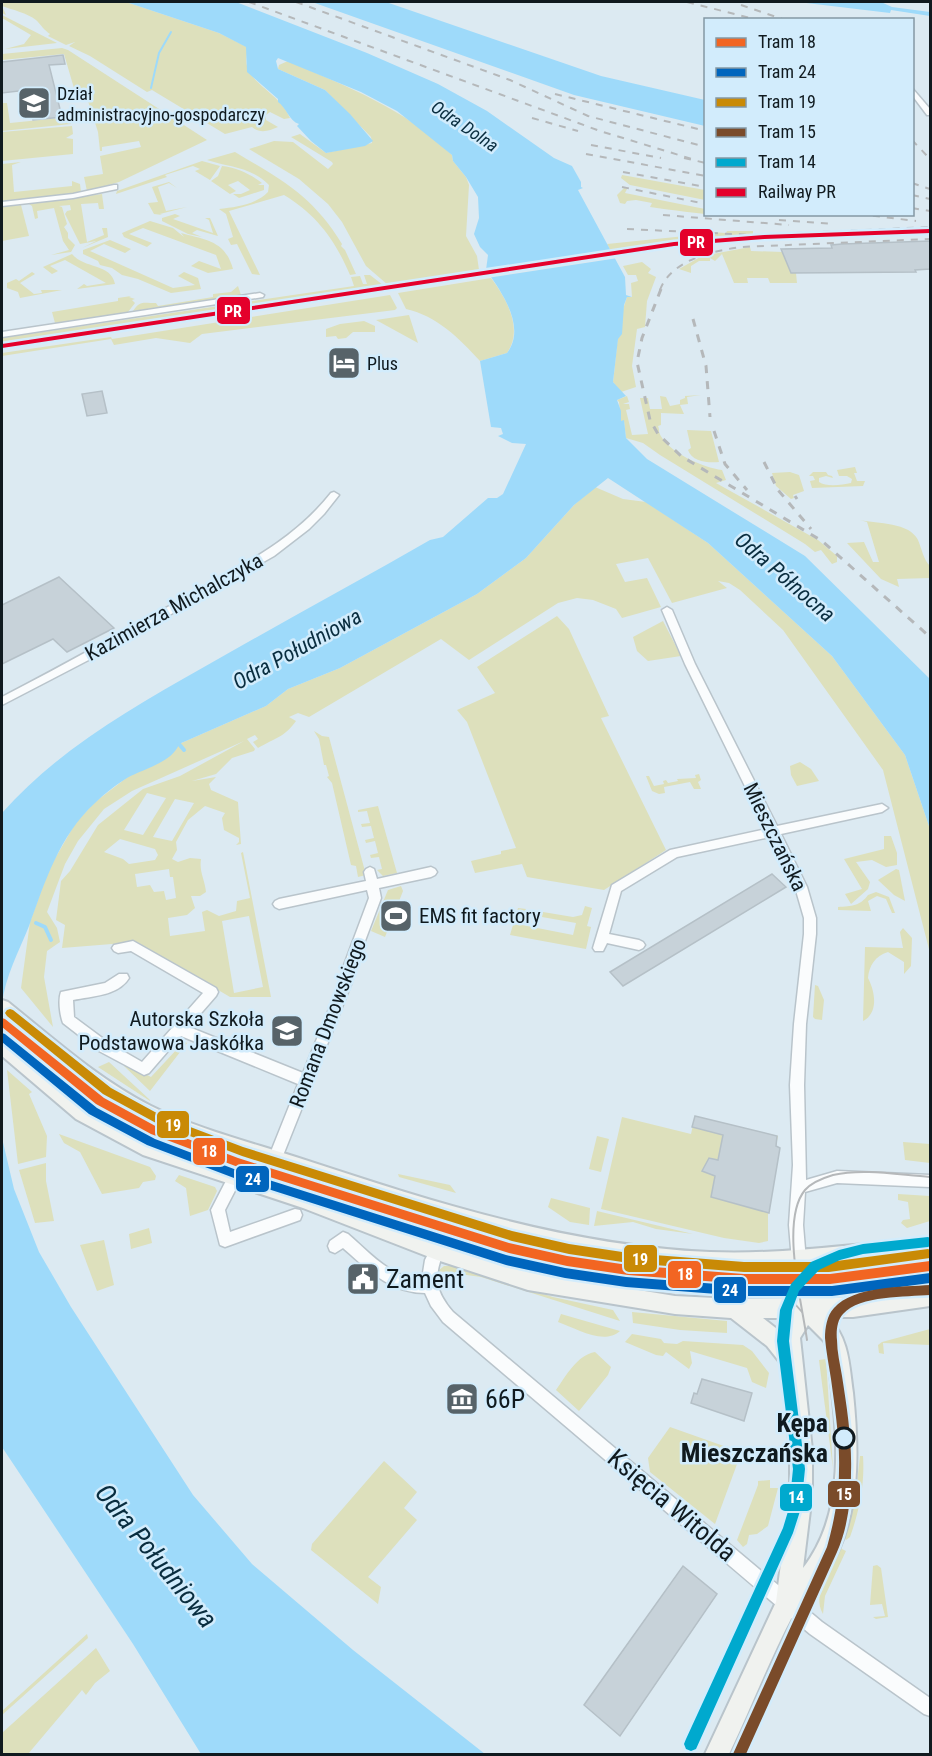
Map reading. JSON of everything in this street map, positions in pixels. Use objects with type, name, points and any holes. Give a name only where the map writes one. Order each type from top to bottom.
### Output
[{"type":"street","points":[[914,93],[930,113]]},
{"type":"street","points":[[2,204],[72,196],[114,187]]},
{"type":"street","points":[[2,335],[260,295]]},
{"type":"street","name":"Kazimierza Michalczyka","points":[[2,701],[126,636],[274,551],[324,510],[334,495]]},
{"type":"street","name":"Mieszczańska","points":[[668,610],[695,674],[801,886],[810,918],[798,1074],[799,1188],[796,1225],[800,1261]]},
{"type":"street","points":[[639,945],[601,943],[613,894],[616,888],[674,853],[775,833],[882,808]]},
{"type":"street","points":[[279,904],[372,879],[431,872]]},
{"type":"street","name":"Romana Dmowskiego","points":[[275,1159],[346,982],[375,898],[372,879]]},
{"type":"street","points":[[118,948],[133,946],[212,992],[144,1069],[104,1047],[68,1019],[66,996],[108,988],[123,978]]},
{"type":"street","points":[[2,1007],[75,1067],[122,1100],[187,1130],[433,1209],[518,1233],[608,1252],[735,1263],[800,1261],[930,1248]]},
{"type":"street","points":[[179,1029],[297,1078],[308,1080]]},
{"type":"street","points":[[2,1046],[52,1088],[98,1122],[126,1138],[172,1156],[305,1200],[437,1251],[528,1281],[675,1305],[735,1309],[859,1307],[930,1297]]},
{"type":"street","points":[[172,1156],[170,1148],[172,1141],[187,1130]]},
{"type":"street","points":[[235,1177],[218,1210],[225,1240],[295,1215]]},
{"type":"street","points":[[799,1188],[837,1177],[930,1180]]},
{"type":"street","points":[[502,1272],[521,1265],[527,1256],[526,1241],[518,1233]]},
{"type":"street","points":[[335,1246],[343,1239],[397,1283],[410,1287],[429,1286],[429,1273],[437,1251]]},
{"type":"street","points":[[717,1755],[787,1603],[822,1559],[841,1503],[847,1449],[837,1348],[832,1335],[806,1309],[800,1261]]},
{"type":"street","name":"Księcia Witolda","points":[[429,1286],[436,1303],[448,1317],[816,1628],[930,1708]]},
{"type":"street","points":[[735,1309],[774,1339],[790,1358]]},
{"type":"street","points":[[787,1603],[801,1494],[801,1450],[790,1358],[790,1334],[806,1309]]},
{"type":"green space","points":[[2,2],[126,2],[219,33],[247,47],[246,63],[250,73],[280,102],[290,118],[284,119],[270,112],[266,115],[266,120],[278,127],[261,131],[252,127],[225,134],[152,90],[147,92],[90,56],[69,46],[75,42],[66,45],[48,36],[50,34],[36,20],[2,6]]},
{"type":"green space","points":[[2,15],[57,43],[5,49],[24,44],[31,35],[2,18]]},
{"type":"green space","points":[[62,48],[207,140],[119,182],[87,191],[84,177],[103,174],[100,156],[141,147],[139,141],[102,147],[100,151],[98,132],[88,101],[78,102],[64,54],[2,60],[2,54]]},
{"type":"green space","points":[[288,61],[395,111],[415,124],[452,155],[453,161],[466,177],[469,185],[466,236],[477,256],[479,270],[388,285],[366,266],[342,222],[328,204],[299,179],[249,149],[274,141],[293,142],[328,169],[333,164],[332,162],[291,137],[300,134],[326,153],[372,143],[371,137],[325,90],[278,69],[279,65]]},
{"type":"green space","points":[[2,103],[7,103],[10,123],[70,117],[71,124],[2,131]]},
{"type":"green space","points":[[72,126],[73,134],[66,138],[73,139],[73,154],[2,161],[2,132]]},
{"type":"green space","points":[[235,152],[295,190],[320,213],[342,244],[356,274],[350,275],[324,229],[306,211],[284,195],[229,211],[260,275],[252,274],[237,244],[231,245],[228,239],[233,237],[226,214],[219,209],[251,203],[268,192],[269,185],[255,174],[207,160]]},
{"type":"green space","points":[[202,161],[220,166],[210,180],[195,171],[200,169],[193,166],[116,194],[117,191]]},
{"type":"green space","points":[[21,162],[12,165],[14,192],[72,186],[72,181],[80,184],[81,192],[2,202],[2,164]]},
{"type":"green space","points":[[222,166],[254,177],[262,183],[258,185],[264,185],[264,190],[239,198],[233,194],[241,194],[250,190],[238,181],[228,185],[236,191],[230,194],[211,181],[218,176]]},
{"type":"green space","points":[[622,175],[704,190],[704,200],[630,185],[621,178]]},
{"type":"green space","points":[[169,182],[177,188],[169,183],[158,187],[166,211],[187,207],[160,214],[162,215],[154,214],[148,203],[158,202],[152,187]]},
{"type":"green space","points":[[624,188],[627,189],[625,193],[704,209],[704,214],[650,207],[652,203],[636,200],[627,201],[625,204],[620,203],[617,195]]},
{"type":"green space","points":[[102,194],[104,209],[99,209],[98,203],[81,204],[87,242],[104,235],[102,228],[107,228],[108,237],[82,248],[96,241],[80,244],[65,214],[71,210],[70,205],[59,206],[62,207],[67,224],[64,227],[68,238],[75,245],[71,252],[51,255],[69,250],[63,241],[54,208],[37,211],[38,218],[35,219],[32,206],[29,204]]},
{"type":"green space","points":[[21,205],[29,236],[2,241],[2,207]]},
{"type":"green space","points":[[175,214],[180,216],[173,219],[213,233],[209,220],[205,218],[210,218],[218,236],[197,230],[192,233],[202,237],[188,234],[162,221],[162,218]]},
{"type":"green space","points":[[150,221],[173,228],[184,237],[181,233],[213,243],[225,252],[233,269],[208,273],[191,266],[199,261],[221,269],[216,255],[143,228],[129,234],[152,243],[147,247],[124,237],[122,233]]},
{"type":"green space","points":[[696,231],[726,233],[727,231],[753,231],[753,236],[661,244],[617,251],[611,251],[607,244],[695,235]]},
{"type":"green space","points":[[110,240],[131,249],[125,253],[104,244],[90,251],[173,288],[195,285],[178,276],[184,272],[198,278],[201,289],[171,293],[122,275],[83,254],[83,250]]},
{"type":"green space","points":[[750,247],[751,251],[783,252],[791,273],[796,273],[797,283],[770,283],[768,278],[747,278],[748,283],[734,283],[722,254],[715,261],[710,258],[710,261],[699,261],[691,266],[691,273],[679,269],[702,256]]},
{"type":"green space","points":[[72,254],[83,262],[103,269],[112,277],[115,284],[77,289],[84,284],[87,286],[106,283],[65,260],[50,266],[58,271],[52,274],[43,267]]},
{"type":"green space","points":[[642,262],[651,269],[648,273],[656,277],[647,301],[645,327],[637,329],[632,366],[636,387],[621,392],[613,382],[619,328],[627,297],[632,297],[631,283],[638,281],[636,275],[628,275],[623,266]]},
{"type":"green space","points":[[32,272],[35,274],[20,283],[34,294],[42,293],[41,290],[62,290],[20,298],[18,292],[7,288],[7,283],[16,279],[19,281]]},
{"type":"green space","points":[[364,275],[370,275],[383,285],[2,343],[2,338],[354,286],[351,277],[360,276],[363,284],[367,284]]},
{"type":"green space","points":[[491,278],[507,304],[514,334],[507,353],[480,361],[456,336],[438,322],[406,309],[398,293]]},
{"type":"green space","points":[[238,286],[241,295],[133,311],[143,303],[156,303],[158,306],[213,297],[213,294],[231,292]]},
{"type":"green space","points":[[390,295],[397,308],[395,310],[202,334],[190,343],[156,338],[114,345],[111,339],[2,356],[2,353],[111,337],[112,339]]},
{"type":"green space","points":[[131,296],[129,297],[135,299],[132,300],[135,303],[128,312],[55,323],[52,312],[118,301],[118,298]]},
{"type":"green space","points":[[409,315],[418,343],[376,320]]},
{"type":"green space","points":[[364,321],[375,326],[375,332],[353,332],[346,338],[338,339],[336,336],[326,337],[326,329],[340,324]]},
{"type":"green space","points":[[701,395],[687,397],[688,404],[680,405],[684,414],[661,413],[661,425],[658,426],[663,439],[686,458],[722,470],[726,480],[716,483],[818,540],[837,556],[837,562],[832,564],[821,550],[815,552],[643,443],[626,438],[624,421],[621,421],[617,400],[627,396],[629,402],[623,404],[629,404],[630,409],[626,410],[632,435],[648,434],[640,398],[648,398],[650,409],[662,409],[660,396],[666,397],[670,406],[680,404],[680,400],[685,396]]},
{"type":"green space","points":[[687,430],[711,431],[719,462],[705,462],[690,454]]},
{"type":"green space","points":[[855,467],[857,473],[854,473],[857,481],[865,481],[863,486],[812,488],[810,481],[815,480],[813,476],[809,476],[813,472],[826,472],[832,476],[833,478],[826,476],[819,478],[822,484],[843,484],[851,483],[852,479],[839,476],[837,470]]},
{"type":"green space","points":[[790,472],[799,475],[804,491],[793,495],[794,498],[791,499],[776,486],[772,473]]},
{"type":"green space","points":[[595,487],[623,499],[646,502],[708,543],[832,656],[905,755],[930,829],[930,953],[883,770],[783,630],[740,590],[729,583],[718,581],[727,588],[672,603],[648,558],[616,564],[625,582],[647,578],[661,607],[622,618],[616,609],[593,600],[577,598],[558,603],[469,660],[441,639],[309,717],[298,713],[289,717],[296,721],[288,731],[258,748],[253,742],[258,739],[255,735],[247,739],[255,749],[254,751],[232,758],[216,774],[192,781],[216,777],[209,784],[211,790],[238,802],[241,844],[236,845],[239,838],[224,830],[222,818],[225,813],[205,806],[188,820],[176,842],[177,850],[172,859],[178,862],[190,858],[201,859],[206,892],[200,896],[191,896],[195,908],[187,915],[168,918],[170,936],[205,931],[202,912],[207,910],[219,916],[236,911],[237,901],[250,898],[241,853],[243,852],[271,997],[230,997],[137,942],[62,948],[65,925],[56,920],[61,881],[70,871],[98,825],[143,789],[180,776],[244,741],[132,791],[104,809],[78,841],[65,864],[47,912],[57,928],[60,942],[47,951],[44,977],[53,1027],[21,988],[30,922],[49,869],[76,822],[95,802],[125,779],[179,744],[266,706],[288,689],[340,668],[477,594],[526,558],[574,505]],"holes":[[[147,793],[166,798],[143,835],[124,830]],[[175,799],[194,803],[172,841],[153,837]],[[120,839],[155,849],[158,855],[155,860],[129,864],[123,859],[104,852]],[[169,869],[170,877],[173,877],[176,898],[166,900],[164,891],[154,892],[150,885],[137,887],[135,874]],[[249,916],[263,987],[234,993],[222,921]]]},
{"type":"green space","points":[[860,520],[900,527],[914,534],[930,566],[930,578],[897,579],[899,587],[881,579],[847,543],[864,542],[873,562],[879,562],[867,522]]},
{"type":"green space","points":[[557,616],[569,629],[609,716],[601,718],[666,850],[604,890],[527,877],[522,864],[475,873],[471,861],[516,848],[467,722],[457,710],[495,693],[477,667]]},
{"type":"green space","points":[[663,621],[681,656],[648,661],[637,651],[633,637]]},
{"type":"green space","points":[[314,731],[329,737],[366,875],[358,877],[356,866],[351,865],[332,783],[327,777],[329,776],[326,765],[324,765],[319,739]]},
{"type":"green space","points":[[800,762],[811,769],[819,781],[797,786],[791,775],[790,766]]},
{"type":"green space","points":[[699,774],[701,780],[698,782],[701,789],[694,789],[690,782],[664,787],[665,793],[659,794],[652,791],[646,776],[649,776],[654,786],[664,784],[663,781],[666,780],[668,783],[678,781],[677,779],[696,778],[695,775]]},
{"type":"green space","points":[[378,806],[397,873],[383,876],[377,870],[382,869],[379,857],[371,858],[370,855],[378,853],[375,841],[366,843],[365,840],[374,838],[371,826],[362,827],[361,824],[370,823],[367,811],[358,812],[358,810]]},
{"type":"green space","points":[[884,836],[891,836],[897,853],[897,865],[886,867],[872,860],[856,862],[870,882],[868,889],[851,904],[845,894],[862,889],[844,859],[884,849]]},
{"type":"green space","points":[[896,869],[899,870],[905,901],[894,895],[878,880]]},
{"type":"green space","points":[[401,886],[403,891],[385,937],[371,931],[388,890]]},
{"type":"green space","points":[[876,892],[889,897],[895,913],[892,913],[886,899],[877,896],[868,901],[871,911],[838,910],[838,907],[852,906]]},
{"type":"green space","points":[[585,906],[592,908],[587,926],[591,927],[586,949],[510,935],[518,908],[526,909],[522,925],[573,935],[576,923],[542,917],[543,912],[573,917],[582,915]]},
{"type":"green space","points":[[903,928],[912,938],[911,966],[904,974],[904,962],[888,952],[876,959],[871,966],[868,978],[874,995],[872,1013],[863,1021],[865,947],[903,948],[900,932]]},
{"type":"green space","points":[[815,985],[818,986],[824,1000],[822,1020],[813,1017]]},
{"type":"green space","points":[[176,1038],[187,1043],[150,1091],[124,1066],[127,1064],[151,1077],[179,1047],[173,1042]]},
{"type":"green space","points":[[109,1062],[150,1100],[150,1101],[98,1067]]},
{"type":"green space","points":[[7,1070],[32,1092],[29,1094],[47,1136],[46,1157],[18,1164]]},
{"type":"green space","points":[[695,1116],[778,1136],[776,1146],[780,1148],[768,1215],[768,1241],[759,1243],[724,1238],[601,1209],[622,1117],[691,1134]]},
{"type":"green space","points":[[59,1134],[150,1167],[156,1176],[155,1180],[143,1182],[139,1188],[102,1194],[80,1152],[64,1143]]},
{"type":"green space","points":[[597,1136],[609,1139],[601,1172],[589,1169]]},
{"type":"green space","points":[[189,1141],[318,1183],[328,1183],[370,1195],[363,1216],[183,1153],[182,1144]]},
{"type":"green space","points":[[903,1142],[930,1144],[930,1163],[905,1160]]},
{"type":"green space","points":[[46,1163],[46,1181],[54,1221],[35,1223],[19,1170]]},
{"type":"green space","points":[[398,1174],[450,1185],[456,1193],[399,1177]]},
{"type":"green space","points":[[179,1175],[215,1187],[217,1191],[208,1210],[190,1216],[186,1188],[175,1181]]},
{"type":"green space","points":[[898,1194],[930,1196],[930,1221],[907,1228],[901,1223],[903,1220],[910,1219],[908,1202],[898,1200]]},
{"type":"green space","points":[[551,1198],[590,1208],[589,1225],[570,1222],[548,1207]]},
{"type":"green space","points":[[388,1201],[513,1240],[520,1248],[516,1248],[513,1260],[506,1262],[405,1229],[378,1223]]},
{"type":"green space","points":[[597,1211],[693,1234],[656,1229],[633,1222],[594,1226]]},
{"type":"green space","points":[[149,1228],[152,1243],[131,1249],[129,1234]]},
{"type":"green space","points":[[104,1240],[114,1285],[97,1291],[80,1245]]},
{"type":"green space","points":[[551,1249],[577,1253],[575,1273],[644,1283],[725,1289],[725,1295],[531,1271],[544,1253]]},
{"type":"green space","points":[[444,1266],[452,1266],[553,1297],[613,1310],[620,1321],[481,1277],[438,1271]]},
{"type":"green space","points":[[632,1312],[727,1321],[727,1333],[680,1330],[633,1323]]},
{"type":"green space","points":[[561,1314],[620,1331],[606,1337],[589,1334],[558,1322]]},
{"type":"green space","points":[[930,1329],[930,1345],[883,1343],[884,1354],[879,1353],[878,1345],[882,1342]]},
{"type":"green space","points":[[632,1334],[661,1339],[664,1343],[677,1344],[683,1341],[743,1345],[752,1351],[769,1373],[766,1388],[752,1382],[747,1368],[690,1351],[692,1363],[689,1369],[666,1352],[663,1356],[656,1355],[625,1342]]},
{"type":"green space","points":[[595,1352],[611,1367],[608,1375],[579,1411],[556,1390],[577,1362]]},
{"type":"green space","points":[[826,1359],[833,1469],[819,1360]]},
{"type":"green space","points":[[670,1427],[735,1450],[740,1456],[715,1524],[650,1472],[648,1458]]},
{"type":"green space","points":[[860,1456],[863,1456],[861,1498],[850,1537],[846,1540],[844,1538],[856,1492]]},
{"type":"green space","points":[[384,1461],[417,1492],[404,1508],[417,1520],[368,1577],[381,1587],[378,1604],[311,1550],[312,1544]]},
{"type":"green space","points":[[770,1480],[770,1488],[778,1488],[768,1526],[757,1534],[749,1535],[747,1544],[743,1547],[737,1540],[758,1481]]},
{"type":"green space","points":[[840,1548],[846,1551],[825,1596],[823,1614],[819,1598],[821,1589]]},
{"type":"green space","points":[[877,1565],[881,1568],[888,1617],[876,1619],[873,1617],[885,1616],[882,1604],[870,1605],[873,1566]]},
{"type":"green space","points":[[87,1634],[88,1638],[2,1715],[2,1711]]},
{"type":"green space","points":[[96,1648],[110,1671],[95,1683],[86,1695],[82,1690],[28,1754],[2,1754],[2,1733]]},
{"type":"water","points":[[126,2],[236,2],[367,53],[438,84],[487,111],[554,158],[572,166],[583,188],[578,190],[625,277],[626,295],[632,297],[627,297],[624,305],[622,334],[618,339],[613,382],[626,396],[617,400],[621,411],[621,421],[624,420],[626,438],[647,459],[805,556],[930,679],[930,829],[905,755],[832,656],[708,543],[608,478],[574,505],[526,558],[477,594],[340,668],[288,689],[266,706],[179,744],[171,756],[127,778],[102,796],[82,816],[54,860],[9,974],[2,1004],[2,813],[47,769],[123,715],[430,540],[443,537],[488,498],[497,498],[503,494],[526,444],[512,443],[498,436],[503,434],[501,428],[491,427],[480,361],[507,353],[512,343],[513,321],[505,299],[486,270],[488,255],[480,247],[474,234],[479,218],[478,197],[453,161],[452,155],[397,111],[361,92],[278,58],[276,61],[278,69],[325,90],[373,141],[365,146],[326,153],[297,126],[299,124],[290,117],[278,99],[247,72],[246,47],[219,33]]},
{"type":"water","points":[[312,2],[386,2],[601,76],[704,100],[704,126],[574,95]]},
{"type":"water","points":[[798,2],[881,2],[892,7],[930,12],[930,16],[891,10],[890,13]]},
{"type":"water","name":"Odra Południowa","points":[[2,1138],[14,1189],[39,1252],[71,1307],[193,1495],[252,1564],[353,1650],[485,1754],[201,1754],[133,1644],[2,1447]]},
{"type":"pier","points":[[614,250],[618,258],[487,278],[483,270]]},
{"type":"building","points":[[63,55],[65,64],[49,65],[62,117],[33,120],[27,90],[2,93],[2,62]]},
{"type":"building","points":[[930,241],[930,269],[915,270],[916,272],[791,273],[781,249],[832,248],[831,245],[842,244]]},
{"type":"building","name":"Plus","points":[[334,357],[354,358],[355,367],[334,368]]},
{"type":"building","points":[[102,391],[107,413],[87,416],[82,394]]},
{"type":"building","points":[[59,577],[114,628],[67,652],[53,639],[2,664],[2,605]]},
{"type":"building","points":[[772,874],[786,887],[623,986],[610,972]]},
{"type":"building","points":[[695,1116],[777,1136],[776,1146],[780,1148],[769,1213],[711,1197],[715,1176],[702,1171],[709,1158],[718,1160],[723,1135],[692,1127]]},
{"type":"building","points":[[702,1379],[752,1393],[744,1421],[691,1403]]},
{"type":"building","points":[[683,1566],[717,1594],[620,1736],[584,1705]]},
{"type":"waterway","points":[[151,88],[159,53],[171,32]]},
{"type":"waterway","points":[[179,744],[184,750]]},
{"type":"waterway","points":[[36,923],[45,927],[51,940]]},
{"type":"tram line","name":"19","points":[[10,1013],[107,1091],[160,1120],[242,1151],[512,1236],[569,1249],[629,1258],[744,1267],[829,1267],[928,1254]]},
{"type":"tram line","name":"18","points":[[2,1022],[100,1101],[155,1131],[238,1162],[509,1248],[567,1261],[628,1270],[744,1279],[830,1279],[930,1266]]},
{"type":"tram line","name":"24","points":[[2,1037],[93,1111],[151,1142],[234,1173],[506,1260],[565,1273],[626,1282],[743,1291],[832,1291],[930,1278]]},
{"type":"tram line","points":[[807,1340],[793,1241],[794,1221],[798,1204],[805,1190],[822,1179],[845,1173],[869,1172],[930,1177]]},
{"type":"tram line","name":"14","points":[[691,1744],[789,1529],[795,1508],[799,1469],[783,1341],[786,1310],[795,1288],[815,1266],[839,1255],[863,1249],[928,1242]]},
{"type":"tram line","points":[[744,1279],[776,1290],[790,1299],[802,1312]]},
{"type":"tram line","name":"15","points":[[739,1754],[833,1548],[840,1522],[845,1470],[842,1418],[831,1339],[834,1318],[844,1305],[854,1300],[930,1290]]},
{"type":"railway","points":[[249,2],[600,131],[692,159]]},
{"type":"railway","points":[[296,2],[510,80],[588,116],[704,146]]},
{"type":"railway","points":[[687,2],[750,18]]},
{"type":"railway","points":[[741,5],[779,18]]},
{"type":"railway","points":[[555,94],[704,131]]},
{"type":"railway","points":[[532,118],[578,131]]},
{"type":"railway","points":[[914,142],[930,159]]},
{"type":"railway","points":[[591,145],[661,158]]},
{"type":"railway","points":[[586,154],[704,176]]},
{"type":"railway","points":[[684,158],[704,163]]},
{"type":"railway","points":[[623,172],[704,187]]},
{"type":"railway","points":[[914,184],[930,189]]},
{"type":"railway","points":[[622,187],[704,204]]},
{"type":"railway","points":[[914,195],[930,199]]},
{"type":"railway","points":[[914,208],[930,211]]},
{"type":"railway","points":[[663,215],[789,225]]},
{"type":"railway","points":[[875,216],[916,221]]},
{"type":"railway","points":[[779,220],[833,224]]},
{"type":"railway","points":[[627,229],[753,235],[930,227]]},
{"type":"railway","points":[[660,290],[665,280],[683,264],[706,254],[730,249],[930,239]]},
{"type":"railway","points":[[661,289],[642,338],[637,362],[650,420],[658,434],[681,456],[822,541],[930,637]]},
{"type":"railway","points":[[693,319],[706,366],[710,417]]},
{"type":"railway","points":[[714,431],[725,464],[747,490]]},
{"type":"railway","points":[[764,462],[778,490],[811,529]]},
{"type":"rail line","name":"PR","points":[[2,346],[674,244],[764,237],[930,231]]},
{"type":"place","name":"Dział administracyjno-gospodarczy","points":[[34,103]]},
{"type":"place","name":"Plus","points":[[344,363]]},
{"type":"place","name":"EMS fit factory","points":[[396,916]]},
{"type":"place","name":"Autorska Szkoła Podstawowa Jaskółka","points":[[287,1031]]},
{"type":"place","name":"Zament","points":[[363,1279]]},
{"type":"place","name":"66P","points":[[462,1399]]},
{"type":"place","name":"Kępa Mieszczańska","points":[[844,1438]]},
{"type":"water label","name":"Odra Dolna","points":[[465,126]]},
{"type":"water label","name":"Odra Północna","points":[[785,577]]}]
